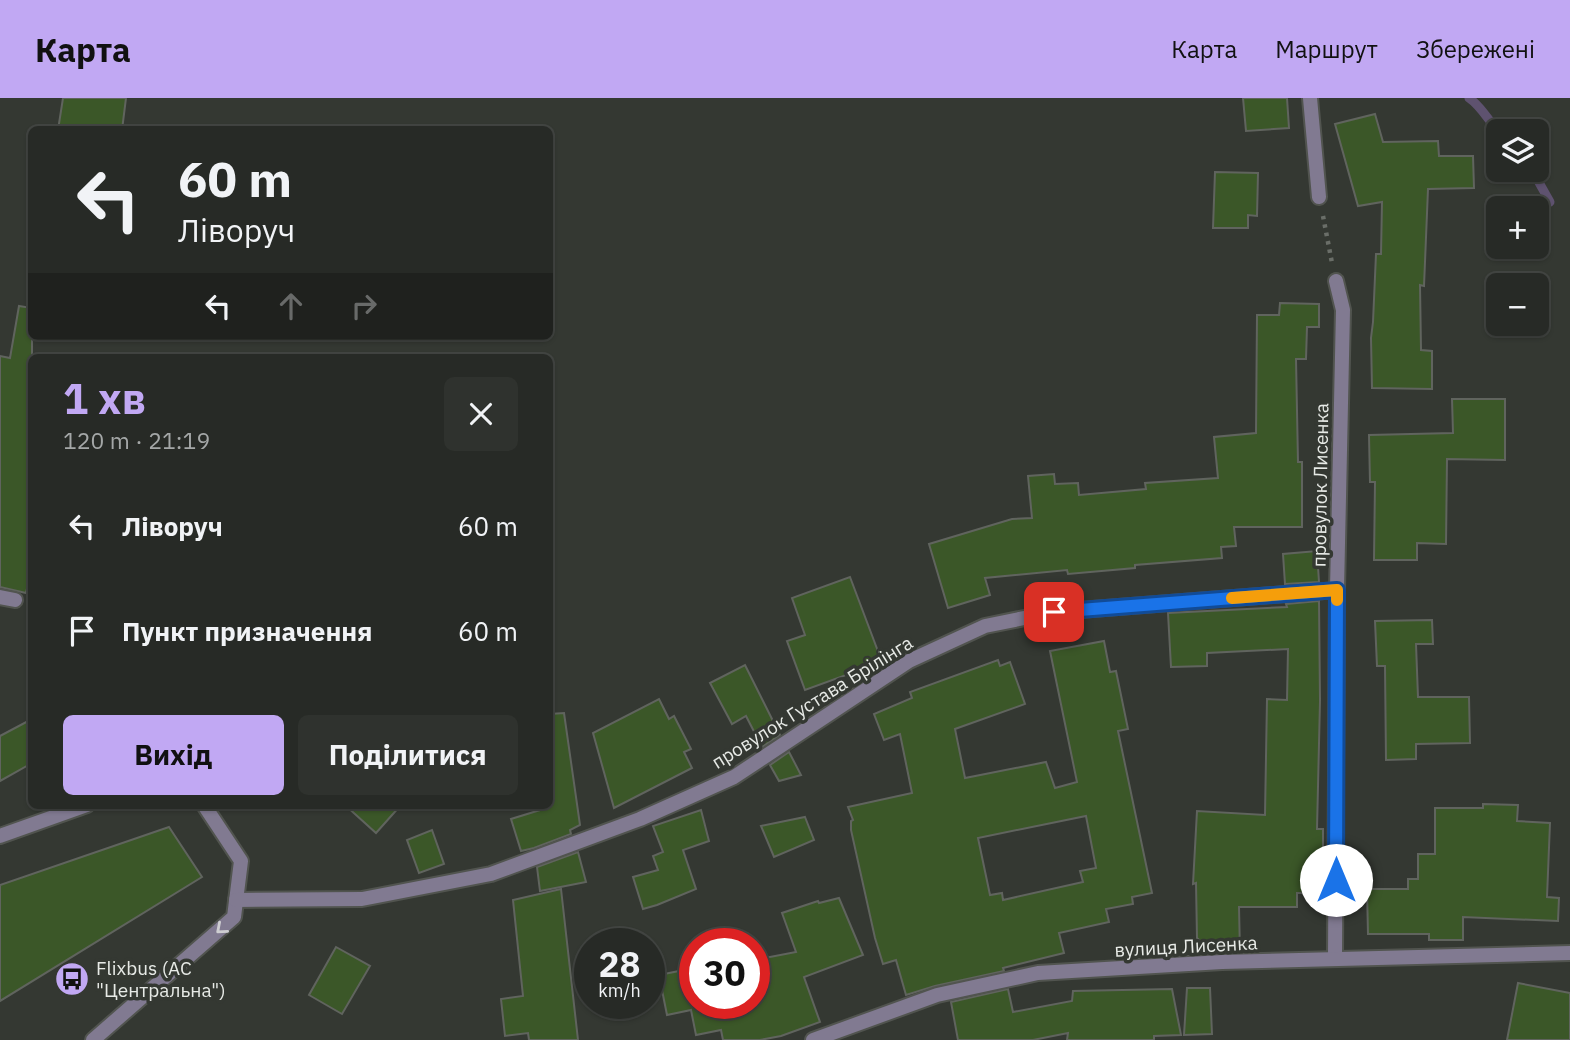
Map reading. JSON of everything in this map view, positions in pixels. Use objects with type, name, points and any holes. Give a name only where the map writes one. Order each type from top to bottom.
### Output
[{"type":"street","points":[[1310,98],[1319,197]]},
{"type":"street","name":"провулок Лисенка","points":[[1335,959],[1337,590],[1343,310],[1336,281]]},
{"type":"street","name":"провулок Густава Брілінга","points":[[236,901],[362,899],[491,874],[640,819],[734,777],[909,661],[985,626],[1054,612],[1337,590]]},
{"type":"street","points":[[0,836],[76,809]]},
{"type":"street","points":[[93,1040],[234,917],[241,861],[207,809]]},
{"type":"street","name":"вулиця Лисенка","points":[[813,1040],[937,995],[1038,973],[1222,962],[1570,953]]},
{"type":"path","points":[[1319,197],[1336,281]]},
{"type":"building","points":[[63,98],[126,98],[122,126],[59,126]]},
{"type":"building","points":[[1243,98],[1287,98],[1289,128],[1246,131]]},
{"type":"building","points":[[1375,114],[1383,142],[1438,141],[1439,156],[1473,156],[1474,188],[1428,189],[1424,286],[1420,285],[1421,350],[1432,351],[1432,389],[1372,388],[1371,338],[1376,254],[1381,254],[1382,202],[1358,206],[1335,124]]},
{"type":"building","points":[[1215,172],[1258,173],[1257,216],[1248,215],[1248,228],[1213,228]]},
{"type":"building","points":[[1280,303],[1319,304],[1319,327],[1307,327],[1306,359],[1296,359],[1298,462],[1302,462],[1302,527],[1234,527],[1236,546],[1221,547],[1222,558],[1068,574],[1067,570],[985,578],[990,595],[948,608],[929,544],[1012,519],[1032,518],[1028,476],[1054,474],[1055,484],[1078,483],[1079,495],[1146,489],[1145,483],[1218,478],[1214,437],[1256,433],[1257,315],[1279,315]]},
{"type":"building","points":[[19,306],[28,307],[28,340],[32,340],[32,354],[28,354],[26,593],[0,587],[0,356],[10,358]]},
{"type":"building","points":[[1452,399],[1505,399],[1505,460],[1447,459],[1446,544],[1417,543],[1417,560],[1374,560],[1375,482],[1370,482],[1369,435],[1453,433]]},
{"type":"building","points":[[1317,551],[1319,582],[1285,584],[1283,554]]},
{"type":"building","points":[[850,577],[882,662],[805,690],[787,641],[805,635],[792,598]]},
{"type":"building","points":[[1319,601],[1317,829],[1323,829],[1323,871],[1315,872],[1314,893],[1297,893],[1297,907],[1239,907],[1240,952],[1213,953],[1197,938],[1196,883],[1193,884],[1197,811],[1265,815],[1267,699],[1287,700],[1288,649],[1207,653],[1207,666],[1171,667],[1168,613],[1287,607],[1286,604]]},
{"type":"building","points":[[1432,620],[1433,644],[1416,644],[1418,697],[1469,697],[1470,743],[1416,744],[1416,759],[1386,760],[1385,666],[1377,666],[1375,621]]},
{"type":"building","points":[[1104,641],[1110,672],[1116,671],[1128,729],[1118,731],[1152,893],[1132,897],[1133,904],[1106,909],[1109,922],[1059,933],[1064,953],[906,995],[896,960],[883,964],[875,938],[851,830],[853,820],[848,807],[912,793],[900,734],[884,740],[874,714],[912,698],[910,692],[998,660],[1000,666],[1010,662],[1025,704],[955,729],[965,778],[1046,762],[1055,788],[1077,782],[1050,651]],"holes":[[[1086,816],[1096,868],[1080,871],[1083,882],[1003,900],[1002,893],[990,895],[978,838]]]},
{"type":"building","points":[[745,665],[780,735],[762,747],[746,716],[732,724],[710,683]]},
{"type":"building","points":[[659,699],[669,719],[674,716],[691,749],[684,752],[692,768],[614,808],[593,733]]},
{"type":"building","points":[[564,713],[580,825],[570,830],[571,834],[521,851],[511,819],[544,809],[553,809],[553,714]]},
{"type":"building","points":[[28,721],[28,765],[0,781],[0,736]]},
{"type":"building","points":[[789,752],[801,775],[779,781],[770,765]]},
{"type":"building","points":[[1483,804],[1518,805],[1517,821],[1550,823],[1547,897],[1559,898],[1558,921],[1463,917],[1463,940],[1429,940],[1429,934],[1368,934],[1367,889],[1408,889],[1408,879],[1418,879],[1418,854],[1435,854],[1435,808],[1483,808]]},
{"type":"building","points":[[349,809],[397,809],[376,833]]},
{"type":"building","points":[[701,810],[709,841],[683,850],[696,889],[643,909],[633,877],[658,870],[653,856],[663,852],[653,826]]},
{"type":"building","points":[[805,817],[814,840],[774,857],[761,826]]},
{"type":"building","points":[[169,827],[202,877],[0,1001],[0,885]]},
{"type":"building","points":[[432,830],[444,864],[419,873],[407,840]]},
{"type":"building","points":[[578,852],[586,882],[540,891],[537,867]]},
{"type":"building","points":[[561,889],[578,1040],[529,1040],[528,1033],[505,1036],[501,999],[523,996],[513,900]]},
{"type":"building","points":[[839,898],[863,955],[804,977],[820,1022],[781,1036],[760,1040],[723,1040],[721,1030],[696,1035],[693,1019],[770,1019],[770,957],[796,952],[782,913],[818,901],[819,903]]},
{"type":"building","points":[[336,947],[370,966],[342,1014],[309,995]]},
{"type":"building","points":[[679,971],[679,1012],[667,1015],[665,1005],[665,974]]},
{"type":"building","points":[[1518,983],[1570,993],[1570,1040],[1507,1040]]},
{"type":"building","points":[[1187,988],[1210,988],[1212,1034],[1184,1035]]},
{"type":"building","points":[[1008,989],[1013,1012],[1072,1001],[1073,991],[1172,989],[1181,1035],[1154,1036],[1154,1040],[1067,1040],[1068,1033],[1033,1040],[958,1040],[951,1002]]},
{"type":"waterway","points":[[1469,98],[1489,119]]},
{"type":"waterway","points":[[1539,182],[1550,202]]},
{"type":"slow traffic","points":[[1232,598],[1337,590],[1337,600]]},
{"type":"place","name":"Flixbus (АС \"Центральна\")","points":[[72,979]]},
{"type":"route","points":[[1054,612],[1337,590],[1336,880]]}]
